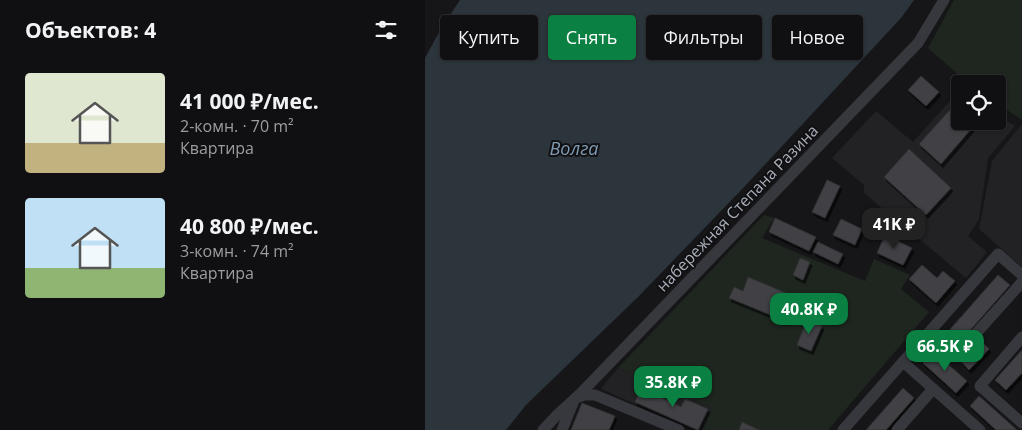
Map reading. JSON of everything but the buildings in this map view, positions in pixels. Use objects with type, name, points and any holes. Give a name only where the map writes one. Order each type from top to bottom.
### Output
[{"type":"street","name":"набережная Степана Разина","points":[[543,430],[918,43],[944,0]]},
{"type":"street","points":[[843,430],[998,254],[1022,275]]},
{"type":"street","points":[[962,349],[1022,282]]},
{"type":"street","points":[[1022,338],[979,386],[1022,424]]},
{"type":"street","points":[[903,362],[980,430]]},
{"type":"street","points":[[897,430],[933,389]]},
{"type":"street","points":[[562,430],[574,399],[584,395],[595,395],[679,430]]},
{"type":"shaded area","points":[[954,0],[1022,0],[1022,120],[1006,109],[1006,75],[959,75],[928,48]]},
{"type":"shaded area","points":[[951,100],[951,130],[1006,130],[1006,120],[1015,126],[988,158],[979,219],[968,236],[987,252],[966,278],[864,193],[864,185],[832,158],[876,111],[913,142]]},
{"type":"shaded area","points":[[1021,125],[1022,267],[979,229],[992,161]]},
{"type":"shaded area","points":[[764,215],[774,218],[762,238],[865,281],[874,259],[910,275],[901,289],[929,312],[828,430],[704,430],[712,408],[618,368]]},
{"type":"shaded area","points":[[618,368],[712,408],[704,430],[693,430],[601,389]]},
{"type":"water","name":"Волга","points":[[460,0],[914,0],[901,18],[863,59],[863,15],[772,15],[772,60],[862,60],[746,185],[639,296],[526,405],[506,430],[425,430],[425,58],[440,31],[440,60],[538,60],[538,15],[450,15]]}]
